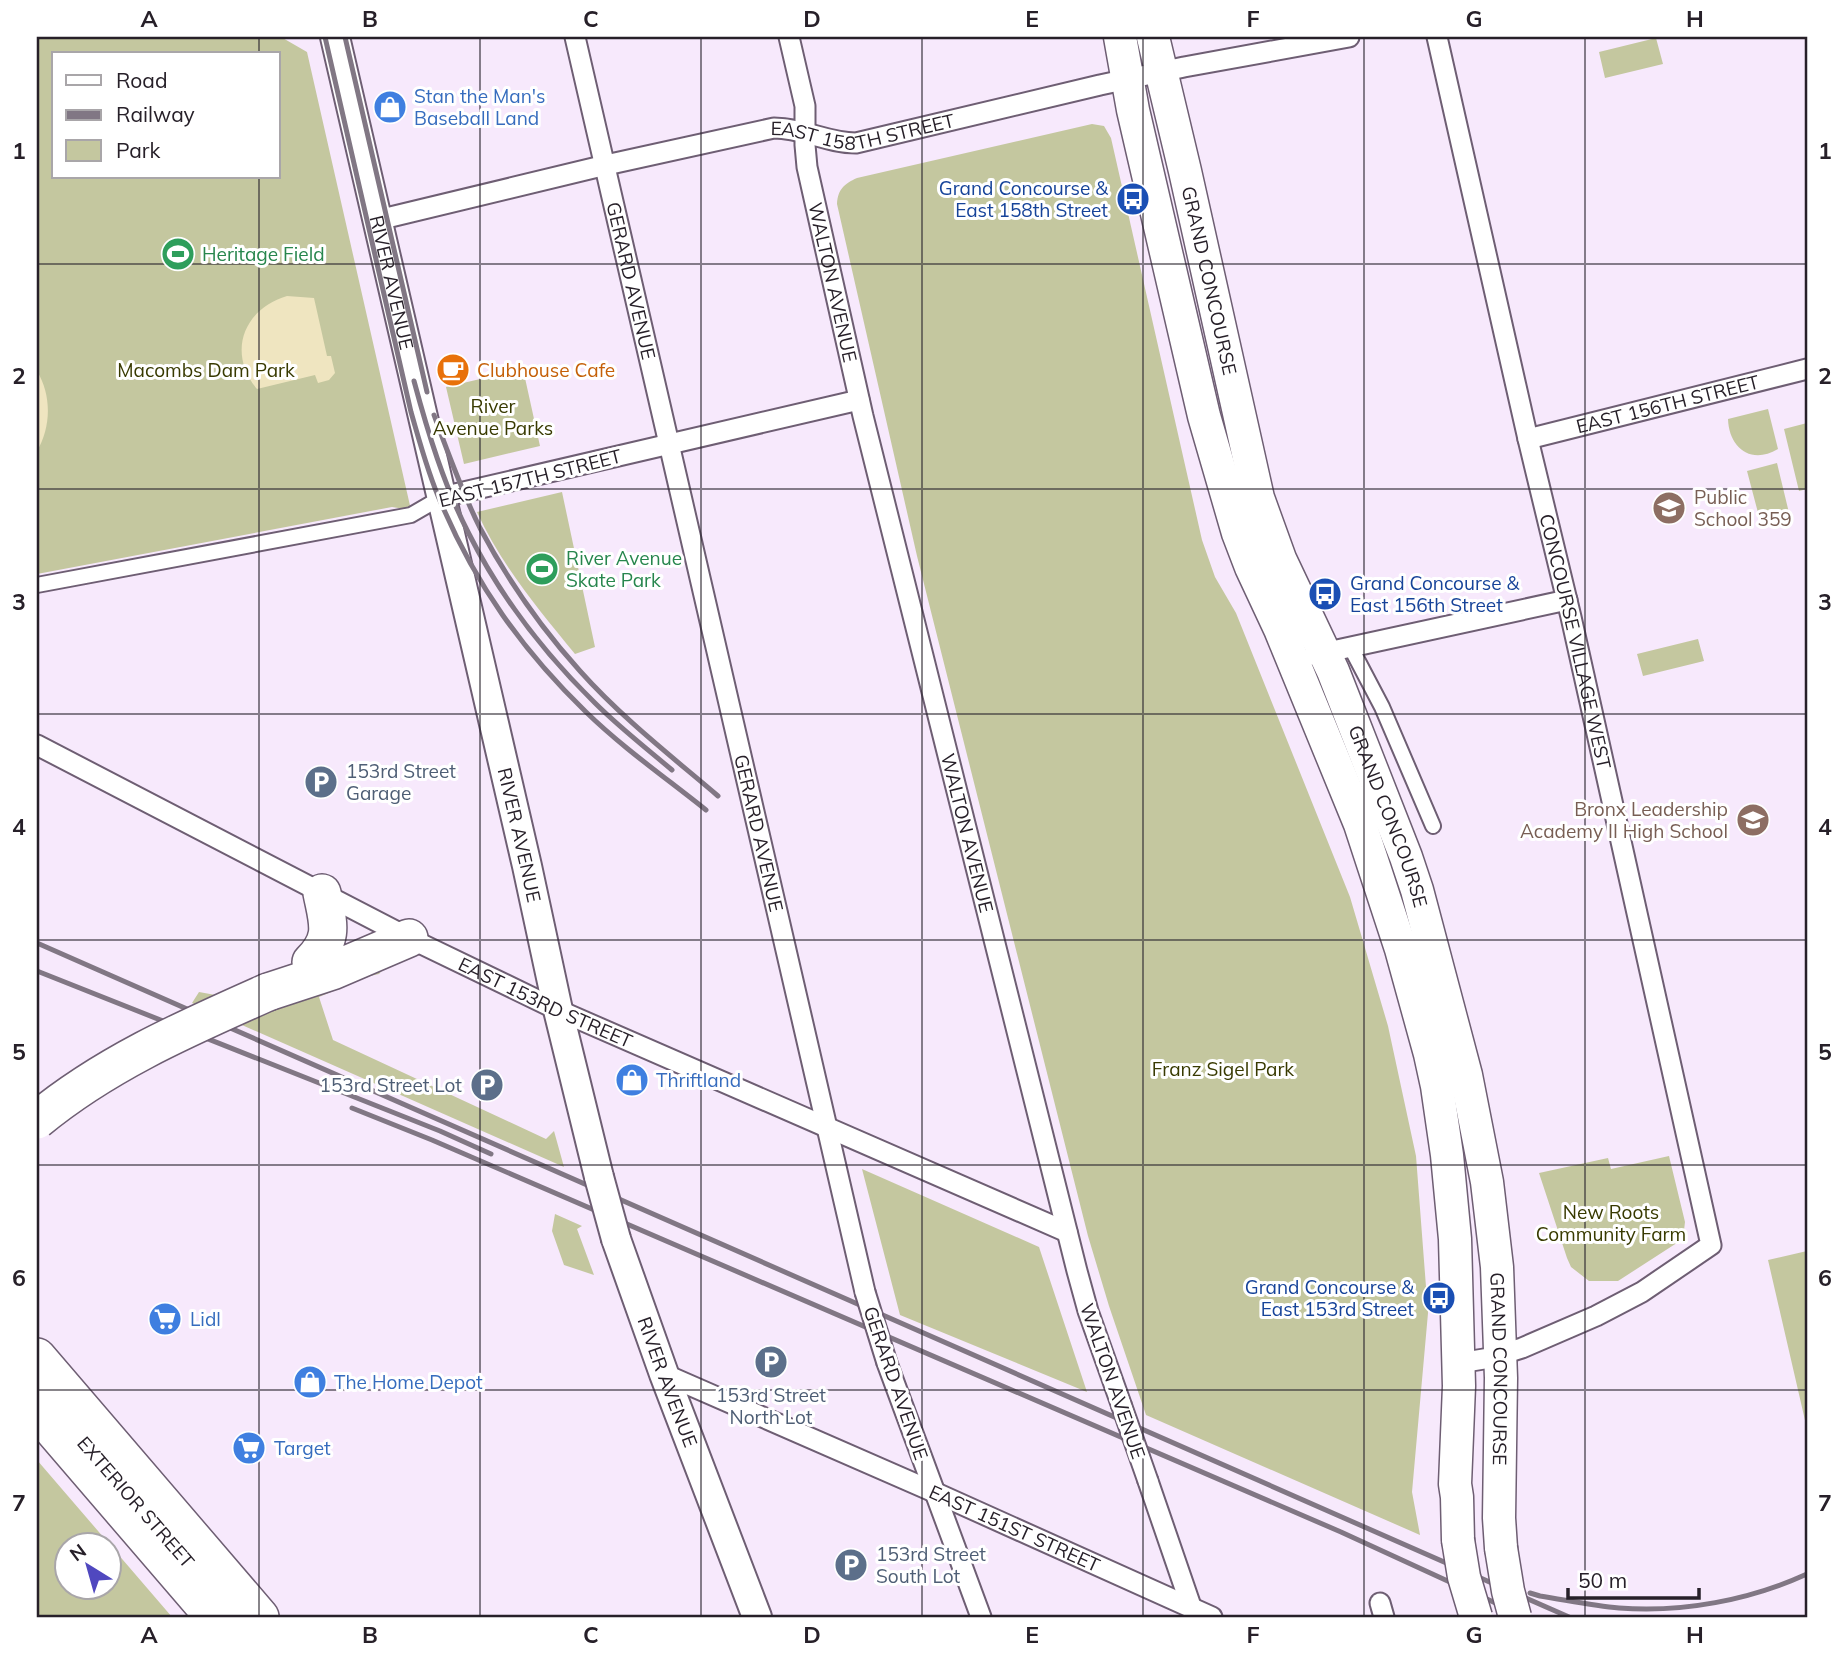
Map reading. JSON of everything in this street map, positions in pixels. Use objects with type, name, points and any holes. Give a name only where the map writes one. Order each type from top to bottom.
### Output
[{"type":"highway","points":[[321,967],[328,935],[322,893]]},
{"type":"highway","points":[[37,1120],[85,1084],[175,1033],[397,932]]},
{"type":"highway","points":[[37,1357],[260,1617]]},
{"type":"highway","points":[[37,1411],[214,1617]]},
{"type":"main road","name":"RIVER AVENUE","points":[[335,37],[558,1010],[599,1177],[663,1374],[757,1617]]},
{"type":"main road","name":"GRAND CONCOURSE","points":[[1120,37],[1127,79],[1205,416],[1244,550],[1293,660],[1372,858],[1430,1054],[1443,1121],[1453,1209],[1459,1363],[1455,1484],[1458,1540],[1464,1577],[1476,1617]]},
{"type":"main road","name":"GRAND CONCOURSE","points":[[1153,37],[1258,498],[1273,544],[1338,650],[1369,760],[1413,879],[1454,1024],[1476,1119],[1497,1267],[1500,1355],[1499,1518],[1504,1574],[1515,1617]]},
{"type":"main road","name":"EXTERIOR STREET","points":[[37,1386],[236,1617]]},
{"type":"street","name":"GERARD AVENUE","points":[[575,37],[865,1292],[887,1363],[981,1617]]},
{"type":"street","name":"WALTON AVENUE","points":[[789,37],[805,106],[807,167],[859,400],[1067,1232],[1088,1311],[1193,1612]]},
{"type":"street","name":"EAST 158TH STREET","points":[[378,220],[774,128],[806,132],[838,142],[856,143],[1127,79],[1349,37]]},
{"type":"street","name":"CONCOURSE VILLAGE WEST","points":[[1437,37],[1567,600],[1711,1245],[1618,1306],[1500,1355]]},
{"type":"street","name":"EAST 156TH STREET","points":[[1528,439],[1807,369]]},
{"type":"street","name":"EAST 157TH STREET","points":[[37,585],[411,515],[442,497],[859,400]]},
{"type":"street","points":[[1293,660],[1567,600]]},
{"type":"street","name":"GRAND CONCOURSE","points":[[1338,650],[1382,707],[1433,826]]},
{"type":"street","name":"EAST 153RD STREET","points":[[37,745],[397,932],[558,1010],[1067,1232]]},
{"type":"street","points":[[1459,1363],[1500,1355]]},
{"type":"street","name":"EAST 151ST STREET","points":[[663,1374],[934,1492],[1193,1612],[1212,1617]]},
{"type":"green space","name":"Macombs Dam Park","points":[[37,37],[281,37],[307,52],[411,510],[392,507],[37,574]]},
{"type":"green space","points":[[1656,38],[1663,64],[1605,78],[1599,52]]},
{"type":"green space","name":"Franz Sigel Park","points":[[1092,124],[1104,126],[1111,138],[1202,540],[1215,577],[1236,613],[1350,897],[1388,1026],[1416,1156],[1428,1313],[1412,1492],[1420,1535],[1146,1415],[1088,1236],[917,556],[837,204],[840,191],[857,178]]},
{"type":"green space","name":"River Avenue Parks","points":[[523,369],[540,446],[464,464],[446,387]]},
{"type":"green space","points":[[1768,409],[1778,449],[1759,455],[1743,451],[1732,438],[1728,419]]},
{"type":"green space","points":[[1807,423],[1807,489],[1799,491],[1784,429]]},
{"type":"green space","points":[[1777,463],[1790,517],[1761,524],[1747,471]]},
{"type":"green space","name":"River Avenue Parks","points":[[562,492],[595,647],[575,654],[509,569],[477,512]]},
{"type":"green space","points":[[1698,639],[1704,661],[1643,676],[1637,654]]},
{"type":"green space","points":[[387,965],[379,974],[319,997],[333,1040],[546,1139],[554,1131],[564,1167],[192,1003],[199,992],[221,996]]},
{"type":"green space","name":"New Roots Community Farm","points":[[1669,1156],[1685,1222],[1683,1239],[1618,1281],[1589,1281],[1571,1267],[1539,1173],[1608,1158],[1611,1169]]},
{"type":"green space","points":[[862,1169],[1039,1247],[1087,1392],[900,1315]]},
{"type":"green space","points":[[555,1214],[582,1226],[577,1229],[594,1275],[564,1265],[552,1231]]},
{"type":"green space","points":[[1807,1251],[1807,1429],[1768,1260]]},
{"type":"green space","points":[[37,1460],[99,1532],[52,1532],[52,1602],[122,1602],[122,1559],[172,1617],[37,1617]]},
{"type":"sand","points":[[287,296],[314,298],[327,356],[331,356],[335,373],[329,380],[318,383],[315,375],[257,389],[243,361],[244,334],[260,311]]},
{"type":"sand","points":[[37,371],[45,391],[48,411],[45,432],[37,451]]},
{"type":"railway","points":[[325,37],[411,412],[432,481],[469,562],[521,640],[563,689],[615,738],[706,810]]},
{"type":"railway","points":[[345,37],[427,392]]},
{"type":"railway","points":[[414,381],[451,496],[494,579],[524,623],[576,684],[614,721],[672,770]]},
{"type":"railway","points":[[434,415],[480,528],[538,620],[580,671],[612,704],[718,796]]},
{"type":"railway","points":[[37,943],[1569,1617]]},
{"type":"railway","points":[[37,971],[440,1131],[491,1154]]},
{"type":"railway","points":[[352,1108],[432,1140],[1341,1532],[1526,1617]]},
{"type":"railway","points":[[1530,1593],[1609,1607],[1667,1608],[1739,1598],[1807,1574]]},
{"type":"place","name":"Stan the Man's Baseball Land","points":[[390,107]]},
{"type":"place","name":"Grand Concourse & East 158th Street","points":[[1133,199]]},
{"type":"place","name":"Heritage Field","points":[[178,254]]},
{"type":"place","name":"Clubhouse Cafe","points":[[453,370]]},
{"type":"place","name":"Public School 359","points":[[1669,508]]},
{"type":"place","name":"River Avenue Skate Park","points":[[542,569]]},
{"type":"place","name":"Grand Concourse & East 156th Street","points":[[1325,594]]},
{"type":"place","name":"153rd Street Garage","points":[[321,782]]},
{"type":"place","name":"Bronx Leadership Academy II High School","points":[[1753,820]]},
{"type":"place","name":"Thriftland","points":[[632,1080]]},
{"type":"place","name":"153rd Street Lot","points":[[487,1085]]},
{"type":"place","name":"Grand Concourse & East 153rd Street","points":[[1439,1298]]},
{"type":"place","name":"Lidl","points":[[165,1319]]},
{"type":"place","name":"153rd Street North Lot","points":[[771,1362]]},
{"type":"place","name":"The Home Depot","points":[[310,1382]]},
{"type":"place","name":"Target","points":[[249,1448]]},
{"type":"place","name":"153rd Street South Lot","points":[[851,1565]]}]
